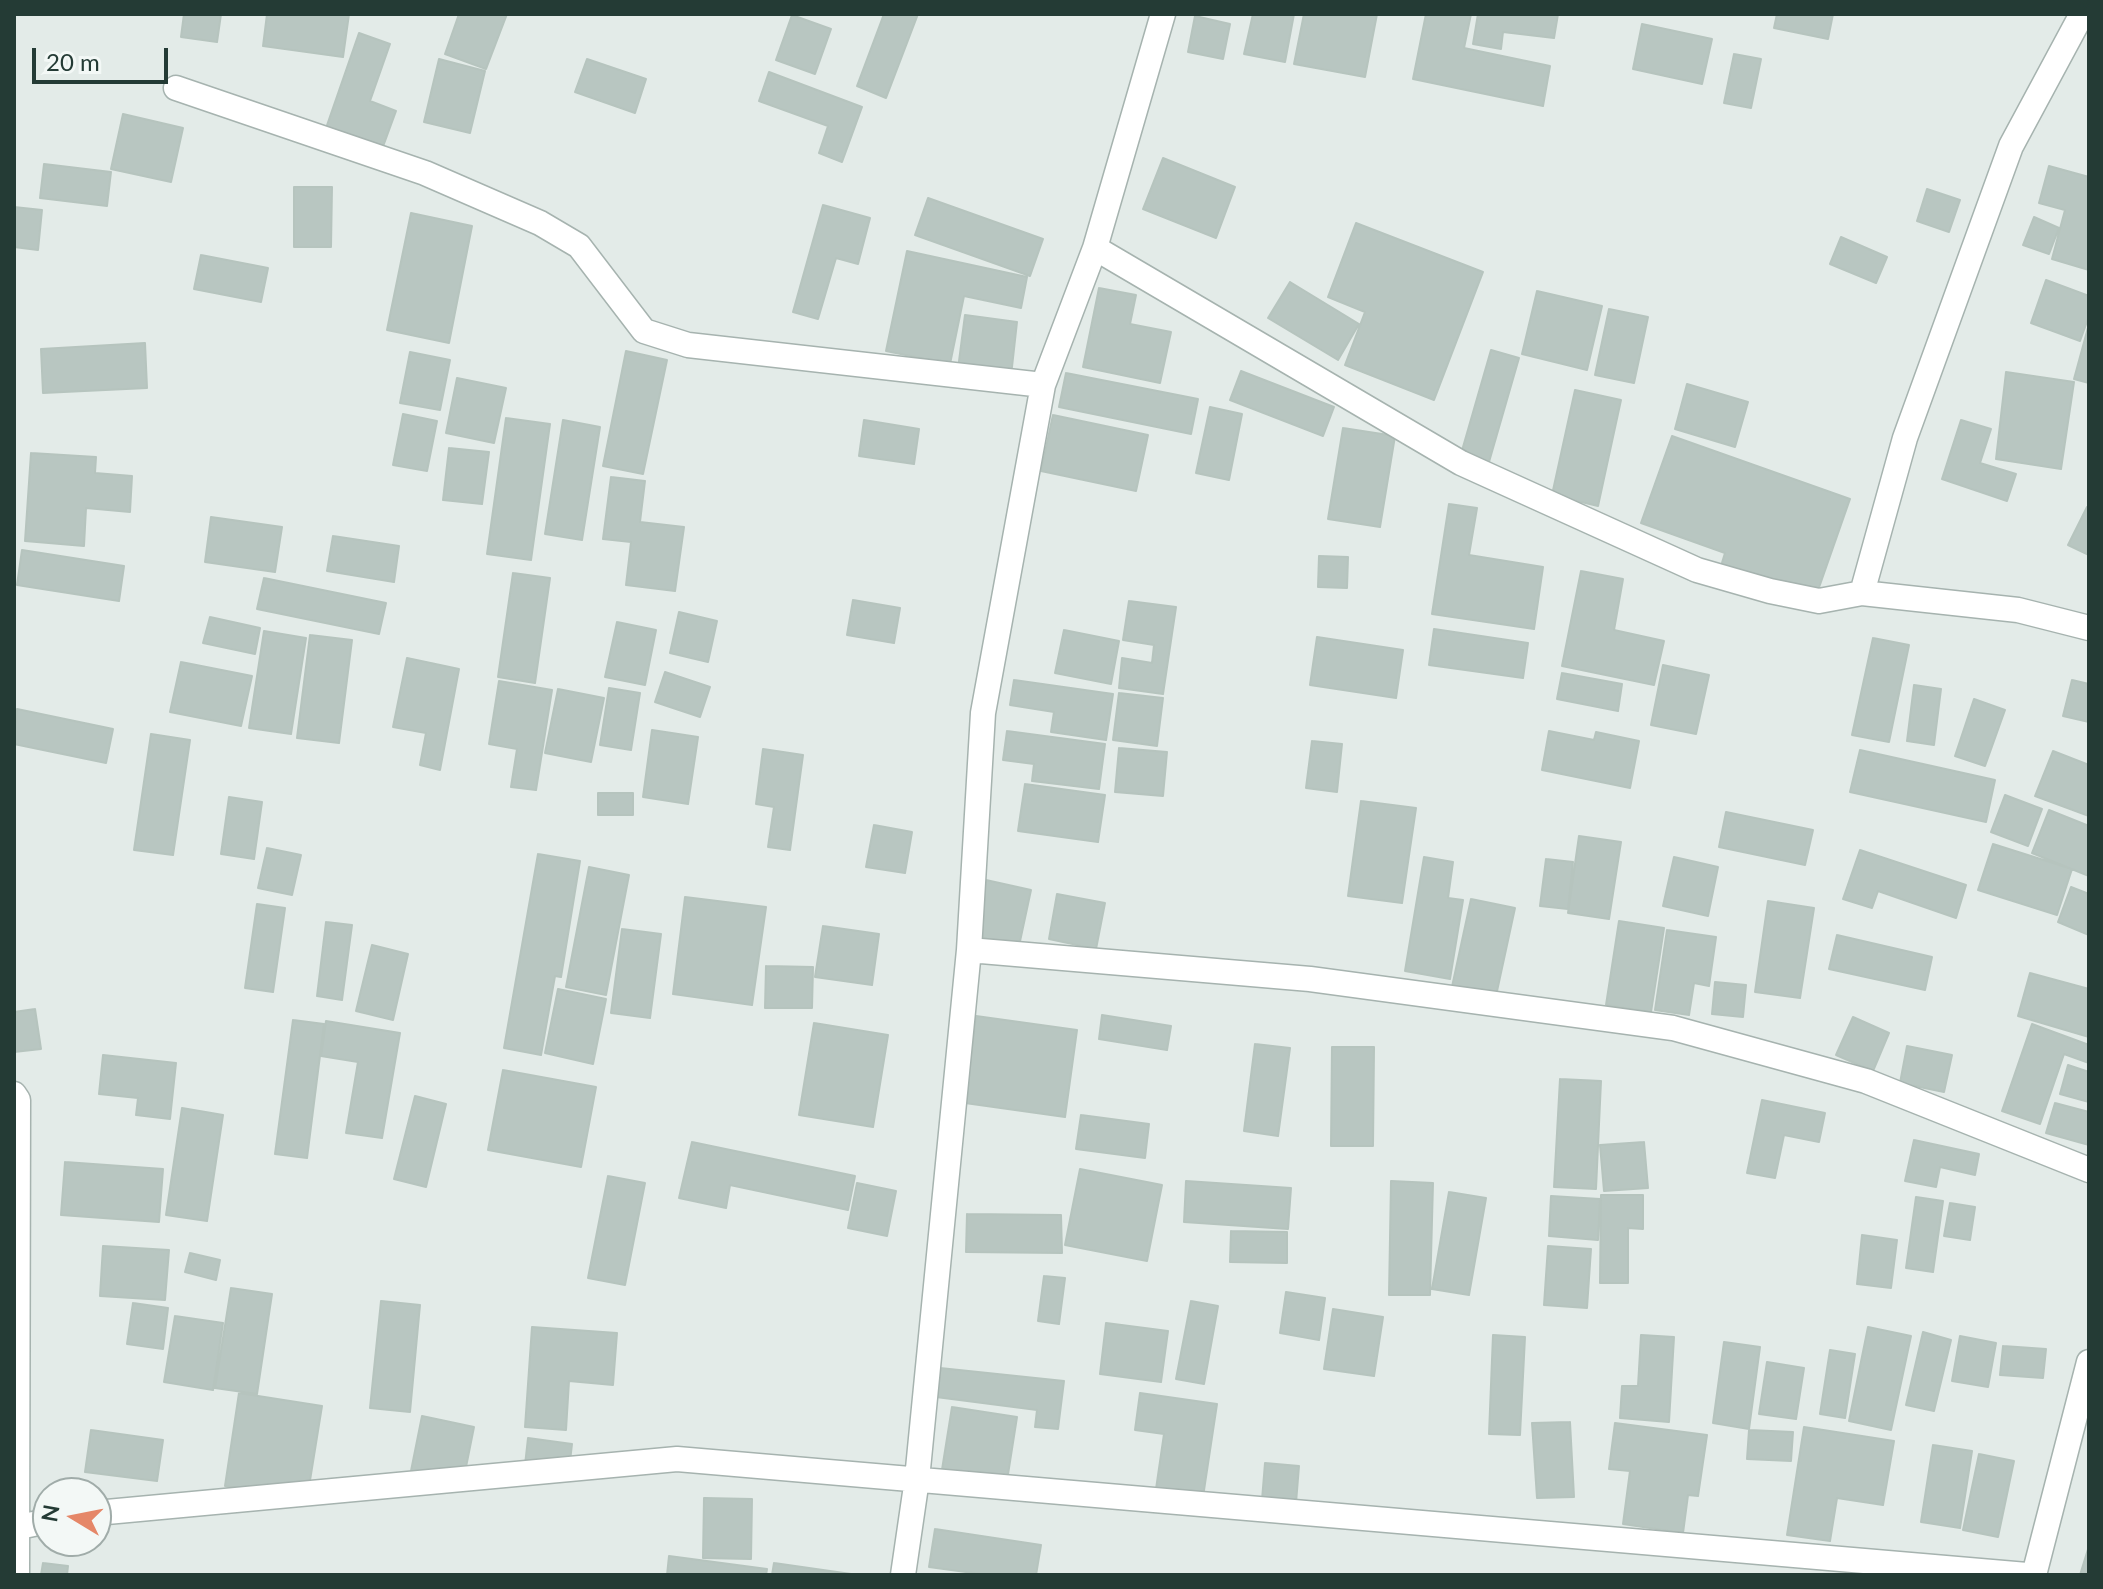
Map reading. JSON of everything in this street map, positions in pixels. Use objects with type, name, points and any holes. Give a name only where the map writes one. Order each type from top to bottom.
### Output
[{"type":"street","points":[[903,1575],[917,1479],[969,950],[983,713],[1043,385],[1095,248],[1163,14]]},
{"type":"street","points":[[1862,593],[1905,438],[2011,146],[2082,14]]},
{"type":"street","points":[[176,88],[425,173],[540,223],[579,246],[644,331],[688,345],[1043,385]]},
{"type":"street","points":[[1095,248],[1461,463],[1684,563],[1770,591],[1819,601],[1862,593],[2018,610],[2089,628]]},
{"type":"street","points":[[969,950],[1310,979],[1673,1028],[1866,1081],[2089,1170]]},
{"type":"street","points":[[14,1094],[18,1100],[17,1575]]},
{"type":"street","points":[[2034,1575],[2089,1362]]},
{"type":"street","points":[[112,1512],[677,1459],[2027,1575]]},
{"type":"building","points":[[184,14],[221,14],[217,42],[181,37]]},
{"type":"building","points":[[267,14],[349,14],[343,57],[263,46]]},
{"type":"building","points":[[459,14],[507,14],[486,69],[445,54]]},
{"type":"building","points":[[884,14],[918,14],[886,98],[857,86]]},
{"type":"building","points":[[1253,14],[1294,14],[1285,62],[1244,54]]},
{"type":"building","points":[[1304,14],[1377,14],[1365,77],[1294,64]]},
{"type":"building","points":[[1426,14],[1471,14],[1464,48],[1550,66],[1543,106],[1413,79]]},
{"type":"building","points":[[1478,14],[1558,14],[1554,38],[1503,32],[1501,49],[1473,44]]},
{"type":"building","points":[[1777,14],[1833,14],[1828,39],[1774,28]]},
{"type":"building","points":[[792,15],[831,29],[815,74],[776,60]]},
{"type":"building","points":[[1195,16],[1230,24],[1223,59],[1188,52]]},
{"type":"building","points":[[1642,24],[1712,39],[1702,84],[1633,69]]},
{"type":"building","points":[[359,33],[390,44],[370,101],[396,111],[381,152],[325,131]]},
{"type":"building","points":[[1734,54],[1761,59],[1751,108],[1724,103]]},
{"type":"building","points":[[439,59],[485,71],[470,133],[424,122]]},
{"type":"building","points":[[587,59],[646,79],[635,113],[575,92]]},
{"type":"building","points":[[769,72],[862,107],[842,162],[819,153],[828,126],[759,101]]},
{"type":"building","points":[[123,114],[183,128],[171,182],[111,169]]},
{"type":"building","points":[[1163,158],[1235,187],[1216,238],[1143,209]]},
{"type":"building","points":[[44,164],[111,172],[107,206],[40,198]]},
{"type":"building","points":[[2049,166],[2089,177],[2089,270],[2052,259],[2065,210],[2039,203]]},
{"type":"building","points":[[294,187],[332,187],[331,247],[294,247]]},
{"type":"building","points":[[1927,189],[1960,200],[1949,232],[1917,221]]},
{"type":"building","points":[[928,198],[1043,239],[1030,276],[915,235]]},
{"type":"building","points":[[823,205],[870,218],[858,264],[836,258],[818,319],[793,312]]},
{"type":"building","points":[[14,207],[42,210],[38,250],[14,247]]},
{"type":"building","points":[[411,213],[472,226],[449,343],[387,330]]},
{"type":"building","points":[[2034,217],[2059,228],[2049,254],[2023,245]]},
{"type":"building","points":[[1356,223],[1483,272],[1434,400],[1345,365],[1365,312],[1328,297]]},
{"type":"building","points":[[1841,237],[1887,257],[1876,283],[1830,264]]},
{"type":"building","points":[[907,251],[1027,277],[1021,308],[964,296],[950,364],[886,351]]},
{"type":"building","points":[[201,255],[268,268],[261,302],[194,289]]},
{"type":"building","points":[[2046,280],[2089,296],[2089,316],[2080,341],[2031,323]]},
{"type":"building","points":[[1290,282],[1359,324],[1338,360],[1268,318]]},
{"type":"building","points":[[1099,288],[1136,295],[1130,324],[1171,332],[1160,383],[1083,367]]},
{"type":"building","points":[[1537,291],[1602,306],[1587,370],[1522,354]]},
{"type":"building","points":[[1609,309],[1648,317],[1634,383],[1595,375]]},
{"type":"building","points":[[965,315],[1017,322],[1011,376],[958,369]]},
{"type":"building","points":[[2089,324],[2089,383],[2074,379]]},
{"type":"building","points":[[145,343],[147,388],[43,393],[41,349]]},
{"type":"building","points":[[1491,350],[1519,358],[1489,462],[1461,454]]},
{"type":"building","points":[[626,351],[667,360],[643,474],[603,466]]},
{"type":"building","points":[[410,352],[450,360],[440,410],[400,403]]},
{"type":"building","points":[[1241,371],[1334,407],[1323,436],[1230,400]]},
{"type":"building","points":[[2006,372],[2074,382],[2061,469],[1996,459]]},
{"type":"building","points":[[1066,373],[1198,399],[1191,434],[1059,407]]},
{"type":"building","points":[[457,378],[506,388],[494,443],[446,433]]},
{"type":"building","points":[[1687,384],[1748,402],[1735,447],[1675,429]]},
{"type":"building","points":[[1575,390],[1621,400],[1598,506],[1552,495]]},
{"type":"building","points":[[1210,407],[1242,414],[1229,480],[1196,473]]},
{"type":"building","points":[[403,414],[437,421],[427,471],[393,465]]},
{"type":"building","points":[[1053,415],[1148,435],[1136,491],[1041,471]]},
{"type":"building","points":[[506,418],[550,424],[531,560],[487,554]]},
{"type":"building","points":[[563,420],[600,427],[582,540],[545,534]]},
{"type":"building","points":[[864,420],[919,429],[914,464],[859,456]]},
{"type":"building","points":[[1961,420],[1991,429],[1980,463],[2016,474],[2007,501],[1942,479]]},
{"type":"building","points":[[1343,428],[1395,436],[1380,527],[1328,519]]},
{"type":"building","points":[[1672,436],[1850,499],[1815,599],[1721,566],[1725,553],[1641,523]]},
{"type":"building","points":[[449,448],[489,452],[482,504],[443,500]]},
{"type":"building","points":[[31,453],[96,457],[95,473],[132,476],[130,512],[86,508],[84,546],[25,541]]},
{"type":"building","points":[[611,477],[645,481],[640,522],[684,527],[675,591],[626,585],[631,542],[603,539]]},
{"type":"building","points":[[1449,504],[1477,508],[1469,555],[1543,567],[1534,629],[1432,614]]},
{"type":"building","points":[[2089,508],[2089,555],[2068,545]]},
{"type":"building","points":[[211,517],[282,527],[275,572],[205,562]]},
{"type":"building","points":[[333,536],[399,546],[394,582],[327,571]]},
{"type":"building","points":[[22,550],[124,566],[119,601],[17,585]]},
{"type":"building","points":[[1319,556],[1348,557],[1347,588],[1318,587]]},
{"type":"building","points":[[1581,571],[1623,579],[1614,630],[1664,641],[1654,685],[1562,666]]},
{"type":"building","points":[[513,573],[550,578],[535,683],[498,677]]},
{"type":"building","points":[[264,578],[386,603],[379,634],[257,609]]},
{"type":"building","points":[[853,600],[900,608],[894,643],[847,635]]},
{"type":"building","points":[[1129,601],[1176,607],[1163,694],[1119,688],[1122,658],[1152,663],[1154,645],[1123,640]]},
{"type":"building","points":[[679,612],[717,621],[708,662],[670,653]]},
{"type":"building","points":[[210,617],[260,628],[255,654],[203,643]]},
{"type":"building","points":[[617,622],[656,630],[645,685],[605,677]]},
{"type":"building","points":[[1434,629],[1528,643],[1523,678],[1429,665]]},
{"type":"building","points":[[1064,630],[1119,641],[1111,684],[1055,673]]},
{"type":"building","points":[[264,631],[306,638],[291,734],[249,728]]},
{"type":"building","points":[[310,635],[352,640],[339,743],[297,738]]},
{"type":"building","points":[[1317,637],[1403,650],[1396,698],[1310,685]]},
{"type":"building","points":[[1873,638],[1909,645],[1889,742],[1852,735]]},
{"type":"building","points":[[407,658],[459,669],[440,770],[420,765],[426,733],[393,727]]},
{"type":"building","points":[[181,662],[252,676],[241,726],[170,712]]},
{"type":"building","points":[[1663,665],[1709,675],[1696,734],[1651,725]]},
{"type":"building","points":[[665,672],[710,687],[700,717],[655,702]]},
{"type":"building","points":[[1562,673],[1622,684],[1618,711],[1557,699]]},
{"type":"building","points":[[1014,680],[1113,694],[1106,740],[1051,732],[1054,712],[1010,705]]},
{"type":"building","points":[[2072,680],[2089,684],[2089,722],[2063,716]]},
{"type":"building","points":[[499,681],[552,690],[536,790],[511,787],[517,749],[489,744]]},
{"type":"building","points":[[1914,685],[1941,689],[1934,745],[1907,741]]},
{"type":"building","points":[[609,688],[640,693],[631,750],[600,745]]},
{"type":"building","points":[[558,689],[604,698],[591,762],[545,753]]},
{"type":"building","points":[[1119,693],[1163,698],[1157,746],[1113,740]]},
{"type":"building","points":[[1974,699],[2005,710],[1985,766],[1955,756]]},
{"type":"building","points":[[17,709],[113,729],[106,763],[14,744]]},
{"type":"building","points":[[652,730],[698,737],[688,804],[643,797]]},
{"type":"building","points":[[1007,731],[1105,744],[1099,789],[1032,781],[1034,764],[1003,760]]},
{"type":"building","points":[[1549,731],[1594,740],[1596,732],[1639,741],[1630,788],[1542,770]]},
{"type":"building","points":[[151,734],[190,740],[173,855],[134,850]]},
{"type":"building","points":[[1312,741],[1342,744],[1337,792],[1306,788]]},
{"type":"building","points":[[1119,748],[1167,752],[1163,796],[1115,792]]},
{"type":"building","points":[[763,749],[803,755],[790,850],[768,847],[774,807],[756,804]]},
{"type":"building","points":[[1860,750],[1995,780],[1986,822],[1850,792]]},
{"type":"building","points":[[2053,751],[2089,765],[2089,816],[2035,796]]},
{"type":"building","points":[[1025,784],[1105,795],[1098,842],[1018,831]]},
{"type":"building","points":[[598,793],[633,793],[633,815],[598,815]]},
{"type":"building","points":[[2005,795],[2042,809],[2028,846],[1991,832]]},
{"type":"building","points":[[229,797],[262,802],[254,859],[221,854]]},
{"type":"building","points":[[1361,801],[1416,808],[1402,903],[1348,896]]},
{"type":"building","points":[[2049,810],[2089,826],[2089,876],[2032,853]]},
{"type":"building","points":[[1726,812],[1813,830],[1805,865],[1719,847]]},
{"type":"building","points":[[874,825],[912,832],[905,873],[866,867]]},
{"type":"building","points":[[1579,836],[1621,842],[1609,919],[1568,913]]},
{"type":"building","points":[[1993,844],[2072,869],[2057,915],[1978,890]]},
{"type":"building","points":[[267,848],[301,855],[292,895],[258,888]]},
{"type":"building","points":[[1860,850],[1966,885],[1956,918],[1878,891],[1872,908],[1843,899]]},
{"type":"building","points":[[538,854],[580,861],[561,977],[555,976],[541,1055],[504,1048]]},
{"type":"building","points":[[1424,857],[1453,862],[1448,898],[1463,900],[1450,979],[1405,971]]},
{"type":"building","points":[[1674,857],[1718,867],[1708,916],[1663,906]]},
{"type":"building","points":[[1546,859],[1573,862],[1568,909],[1540,906]]},
{"type":"building","points":[[589,867],[629,875],[606,995],[566,987]]},
{"type":"building","points":[[986,880],[1031,890],[1019,946],[974,936]]},
{"type":"building","points":[[2071,887],[2089,894],[2089,935],[2058,922]]},
{"type":"building","points":[[1057,894],[1105,903],[1096,949],[1049,939]]},
{"type":"building","points":[[685,897],[766,907],[752,1005],[673,994]]},
{"type":"building","points":[[1471,899],[1515,908],[1494,1005],[1450,996]]},
{"type":"building","points":[[1768,901],[1814,908],[1800,998],[1755,992]]},
{"type":"building","points":[[257,904],[285,908],[273,992],[245,988]]},
{"type":"building","points":[[1619,921],[1664,928],[1651,1012],[1606,1005]]},
{"type":"building","points":[[326,922],[352,925],[342,1000],[317,996]]},
{"type":"building","points":[[823,926],[879,934],[872,985],[815,977]]},
{"type":"building","points":[[622,929],[661,934],[650,1018],[611,1013]]},
{"type":"building","points":[[1667,930],[1716,937],[1709,986],[1694,983],[1689,1015],[1655,1010]]},
{"type":"building","points":[[1837,935],[1932,957],[1925,990],[1829,969]]},
{"type":"building","points":[[372,945],[408,954],[393,1020],[356,1011]]},
{"type":"building","points":[[766,966],[813,967],[812,1008],[765,1008]]},
{"type":"building","points":[[2030,973],[2089,989],[2089,1037],[2018,1016]]},
{"type":"building","points":[[1715,982],[1746,985],[1743,1017],[1712,1014]]},
{"type":"building","points":[[558,989],[606,999],[593,1064],[545,1053]]},
{"type":"building","points":[[35,1009],[41,1049],[14,1052],[14,1012]]},
{"type":"building","points":[[1102,1015],[1171,1026],[1167,1050],[1099,1039]]},
{"type":"building","points":[[976,1016],[1077,1030],[1065,1117],[965,1103]]},
{"type":"building","points":[[1853,1017],[1889,1033],[1873,1071],[1836,1055]]},
{"type":"building","points":[[293,1020],[324,1024],[307,1158],[275,1154]]},
{"type":"building","points":[[326,1021],[400,1033],[382,1138],[346,1133],[358,1062],[321,1056]]},
{"type":"building","points":[[814,1023],[888,1035],[873,1127],[799,1115]]},
{"type":"building","points":[[2032,1024],[2089,1045],[2089,1063],[2064,1054],[2040,1124],[2002,1111]]},
{"type":"building","points":[[1255,1044],[1290,1048],[1278,1136],[1244,1131]]},
{"type":"building","points":[[1907,1046],[1952,1055],[1944,1092],[1900,1083]]},
{"type":"building","points":[[1332,1047],[1374,1047],[1373,1146],[1331,1146]]},
{"type":"building","points":[[103,1055],[176,1063],[170,1119],[136,1115],[138,1098],[99,1094]]},
{"type":"building","points":[[2068,1065],[2089,1072],[2089,1102],[2060,1094]]},
{"type":"building","points":[[503,1070],[596,1087],[581,1167],[488,1150]]},
{"type":"building","points":[[1560,1079],[1601,1081],[1596,1189],[1554,1187]]},
{"type":"building","points":[[415,1096],[446,1104],[426,1187],[394,1179]]},
{"type":"building","points":[[1762,1100],[1825,1113],[1819,1142],[1784,1135],[1775,1178],[1747,1173]]},
{"type":"building","points":[[2055,1103],[2089,1112],[2089,1145],[2046,1133]]},
{"type":"building","points":[[182,1108],[223,1115],[207,1221],[166,1215]]},
{"type":"building","points":[[1081,1115],[1149,1124],[1145,1158],[1076,1149]]},
{"type":"building","points":[[1914,1140],[1979,1154],[1975,1175],[1940,1167],[1936,1187],[1905,1181]]},
{"type":"building","points":[[692,1142],[855,1176],[848,1210],[730,1185],[726,1208],[679,1198]]},
{"type":"building","points":[[1644,1142],[1648,1188],[1604,1191],[1600,1145]]},
{"type":"building","points":[[65,1162],[163,1169],[159,1222],[61,1215]]},
{"type":"building","points":[[1080,1169],[1162,1185],[1147,1261],[1065,1245]]},
{"type":"building","points":[[608,1176],[645,1183],[625,1285],[588,1278]]},
{"type":"building","points":[[1186,1181],[1291,1188],[1288,1229],[1184,1222]]},
{"type":"building","points":[[1391,1181],[1433,1183],[1430,1295],[1389,1295]]},
{"type":"building","points":[[857,1183],[896,1191],[887,1236],[848,1228]]},
{"type":"building","points":[[1449,1192],[1486,1198],[1469,1295],[1432,1289]]},
{"type":"building","points":[[1601,1195],[1643,1195],[1643,1229],[1628,1228],[1628,1283],[1600,1283]]},
{"type":"building","points":[[1551,1196],[1600,1199],[1598,1240],[1549,1236]]},
{"type":"building","points":[[1916,1197],[1943,1201],[1933,1272],[1906,1268]]},
{"type":"building","points":[[1950,1203],[1975,1207],[1970,1240],[1944,1236]]},
{"type":"building","points":[[967,1214],[1061,1215],[1062,1253],[966,1252]]},
{"type":"building","points":[[1231,1231],[1287,1232],[1287,1263],[1230,1262]]},
{"type":"building","points":[[1862,1235],[1897,1240],[1891,1288],[1857,1284]]},
{"type":"building","points":[[103,1246],[169,1250],[165,1300],[100,1296]]},
{"type":"building","points":[[1548,1246],[1591,1249],[1587,1308],[1544,1305]]},
{"type":"building","points":[[190,1253],[220,1260],[216,1280],[185,1272]]},
{"type":"building","points":[[1044,1276],[1065,1278],[1059,1324],[1038,1321]]},
{"type":"building","points":[[231,1288],[272,1294],[257,1394],[215,1388]]},
{"type":"building","points":[[1286,1292],[1325,1298],[1319,1340],[1280,1333]]},
{"type":"building","points":[[381,1301],[420,1305],[410,1412],[370,1408]]},
{"type":"building","points":[[1191,1301],[1218,1306],[1204,1384],[1176,1379]]},
{"type":"building","points":[[133,1303],[168,1308],[163,1349],[127,1344]]},
{"type":"building","points":[[1333,1309],[1383,1317],[1374,1376],[1324,1369]]},
{"type":"building","points":[[175,1316],[223,1323],[213,1390],[164,1382]]},
{"type":"building","points":[[1106,1323],[1168,1331],[1161,1382],[1100,1374]]},
{"type":"building","points":[[532,1327],[617,1333],[613,1385],[569,1381],[566,1430],[525,1427]]},
{"type":"building","points":[[1868,1327],[1911,1336],[1891,1430],[1849,1421]]},
{"type":"building","points":[[1923,1332],[1951,1340],[1934,1411],[1906,1405]]},
{"type":"building","points":[[1493,1335],[1525,1337],[1520,1435],[1489,1434]]},
{"type":"building","points":[[1641,1335],[1674,1337],[1669,1422],[1620,1418],[1622,1386],[1638,1386]]},
{"type":"building","points":[[1960,1336],[1996,1343],[1988,1387],[1952,1381]]},
{"type":"building","points":[[1724,1342],[1760,1347],[1749,1429],[1713,1423]]},
{"type":"building","points":[[2003,1346],[2046,1349],[2043,1378],[2000,1375]]},
{"type":"building","points":[[1830,1350],[1855,1354],[1845,1418],[1820,1414]]},
{"type":"building","points":[[1767,1362],[1804,1368],[1796,1419],[1759,1414]]},
{"type":"building","points":[[940,1368],[1064,1381],[1058,1429],[1035,1427],[1037,1410],[936,1397]]},
{"type":"building","points":[[239,1393],[322,1406],[307,1499],[225,1486]]},
{"type":"building","points":[[1140,1393],[1217,1404],[1201,1510],[1154,1503],[1164,1434],[1135,1430]]},
{"type":"building","points":[[952,1407],[1017,1417],[1006,1487],[941,1476]]},
{"type":"building","points":[[422,1416],[474,1427],[463,1482],[411,1471]]},
{"type":"building","points":[[1570,1422],[1574,1497],[1537,1498],[1532,1423]]},
{"type":"building","points":[[1615,1423],[1707,1435],[1698,1496],[1688,1495],[1683,1533],[1623,1524],[1630,1471],[1609,1469]]},
{"type":"building","points":[[1804,1427],[1894,1441],[1883,1505],[1837,1498],[1830,1541],[1787,1535]]},
{"type":"building","points":[[91,1430],[163,1440],[157,1481],[85,1472]]},
{"type":"building","points":[[1749,1430],[1793,1432],[1791,1461],[1747,1459]]},
{"type":"building","points":[[528,1438],[572,1444],[568,1479],[524,1474]]},
{"type":"building","points":[[1933,1445],[1972,1451],[1960,1528],[1921,1522]]},
{"type":"building","points":[[1979,1454],[2014,1461],[1998,1537],[1963,1530]]},
{"type":"building","points":[[1265,1463],[1299,1466],[1296,1503],[1262,1500]]},
{"type":"building","points":[[704,1498],[752,1499],[751,1559],[703,1558]]},
{"type":"building","points":[[935,1529],[1041,1545],[1036,1575],[988,1575],[929,1567]]},
{"type":"building","points":[[2089,1546],[2089,1575],[2080,1575]]},
{"type":"building","points":[[669,1556],[767,1569],[766,1575],[667,1575]]},
{"type":"building","points":[[43,1563],[68,1566],[67,1575],[41,1575]]},
{"type":"building","points":[[774,1563],[858,1575],[772,1575]]}]
